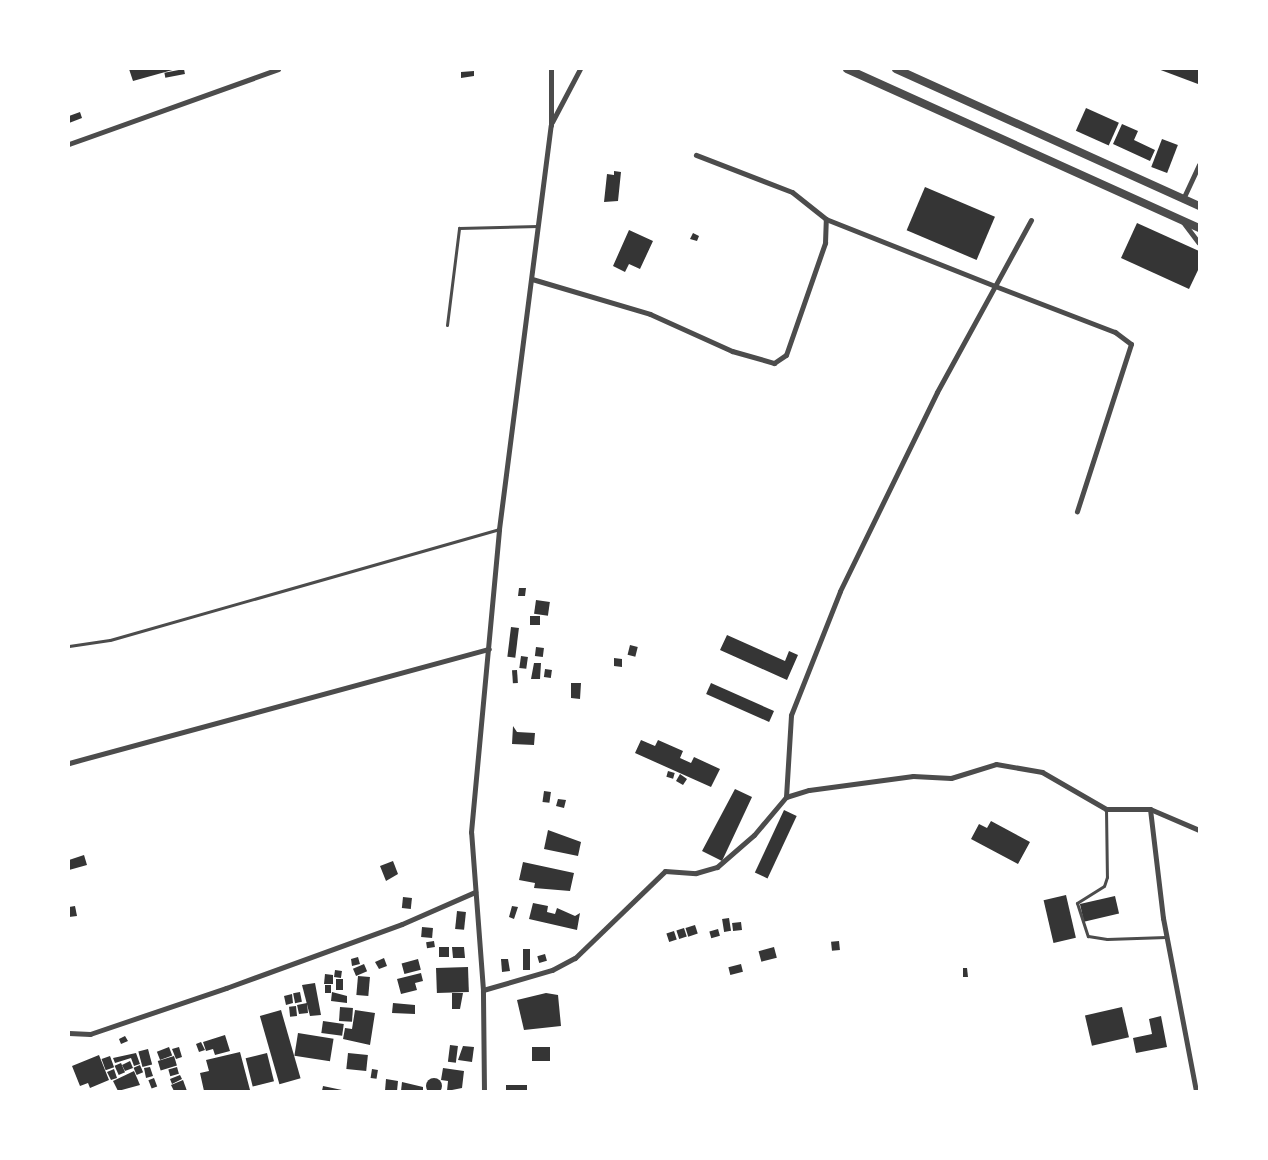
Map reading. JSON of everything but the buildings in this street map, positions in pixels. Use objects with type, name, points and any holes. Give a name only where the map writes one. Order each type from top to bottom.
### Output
[{"type":"street","points":[[69,144],[278,69]]},
{"type":"street","points":[[484,1091],[483,990],[471,832],[500,529],[551,125],[551,69]]},
{"type":"street","points":[[551,125],[565,90],[580,69]]},
{"type":"street","points":[[847,69],[1199,228]]},
{"type":"street","points":[[896,69],[1199,206]]},
{"type":"street","points":[[696,155],[792,192],[826,219],[1115,332],[1131,344],[1077,511]]},
{"type":"street","points":[[1183,199],[1199,165]]},
{"type":"street","points":[[532,279],[599,296],[732,351],[774,363],[786,355],[825,243],[826,219]]},
{"type":"street","points":[[786,797],[791,715],[840,591],[937,392],[1031,220]]},
{"type":"street","points":[[1183,221],[1199,242]]},
{"type":"street","points":[[69,763],[489,649]]},
{"type":"street","points":[[483,990],[552,970],[575,958],[665,871],[696,873],[732,857],[786,797],[809,790],[914,776],[951,778],[996,764],[1042,772],[1106,809],[1150,809],[1199,830]]},
{"type":"street","points":[[1150,809],[1167,937],[1196,1091]]},
{"type":"street","points":[[69,1033],[90,1034],[226,988],[402,924],[475,892]]},
{"type":"lane","points":[[447,325],[458,228],[539,226]]},
{"type":"lane","points":[[69,646],[110,640],[500,529]]},
{"type":"lane","points":[[1106,809],[1107,877],[1104,886],[1077,903],[1088,936],[1107,939],[1167,937]]}]
